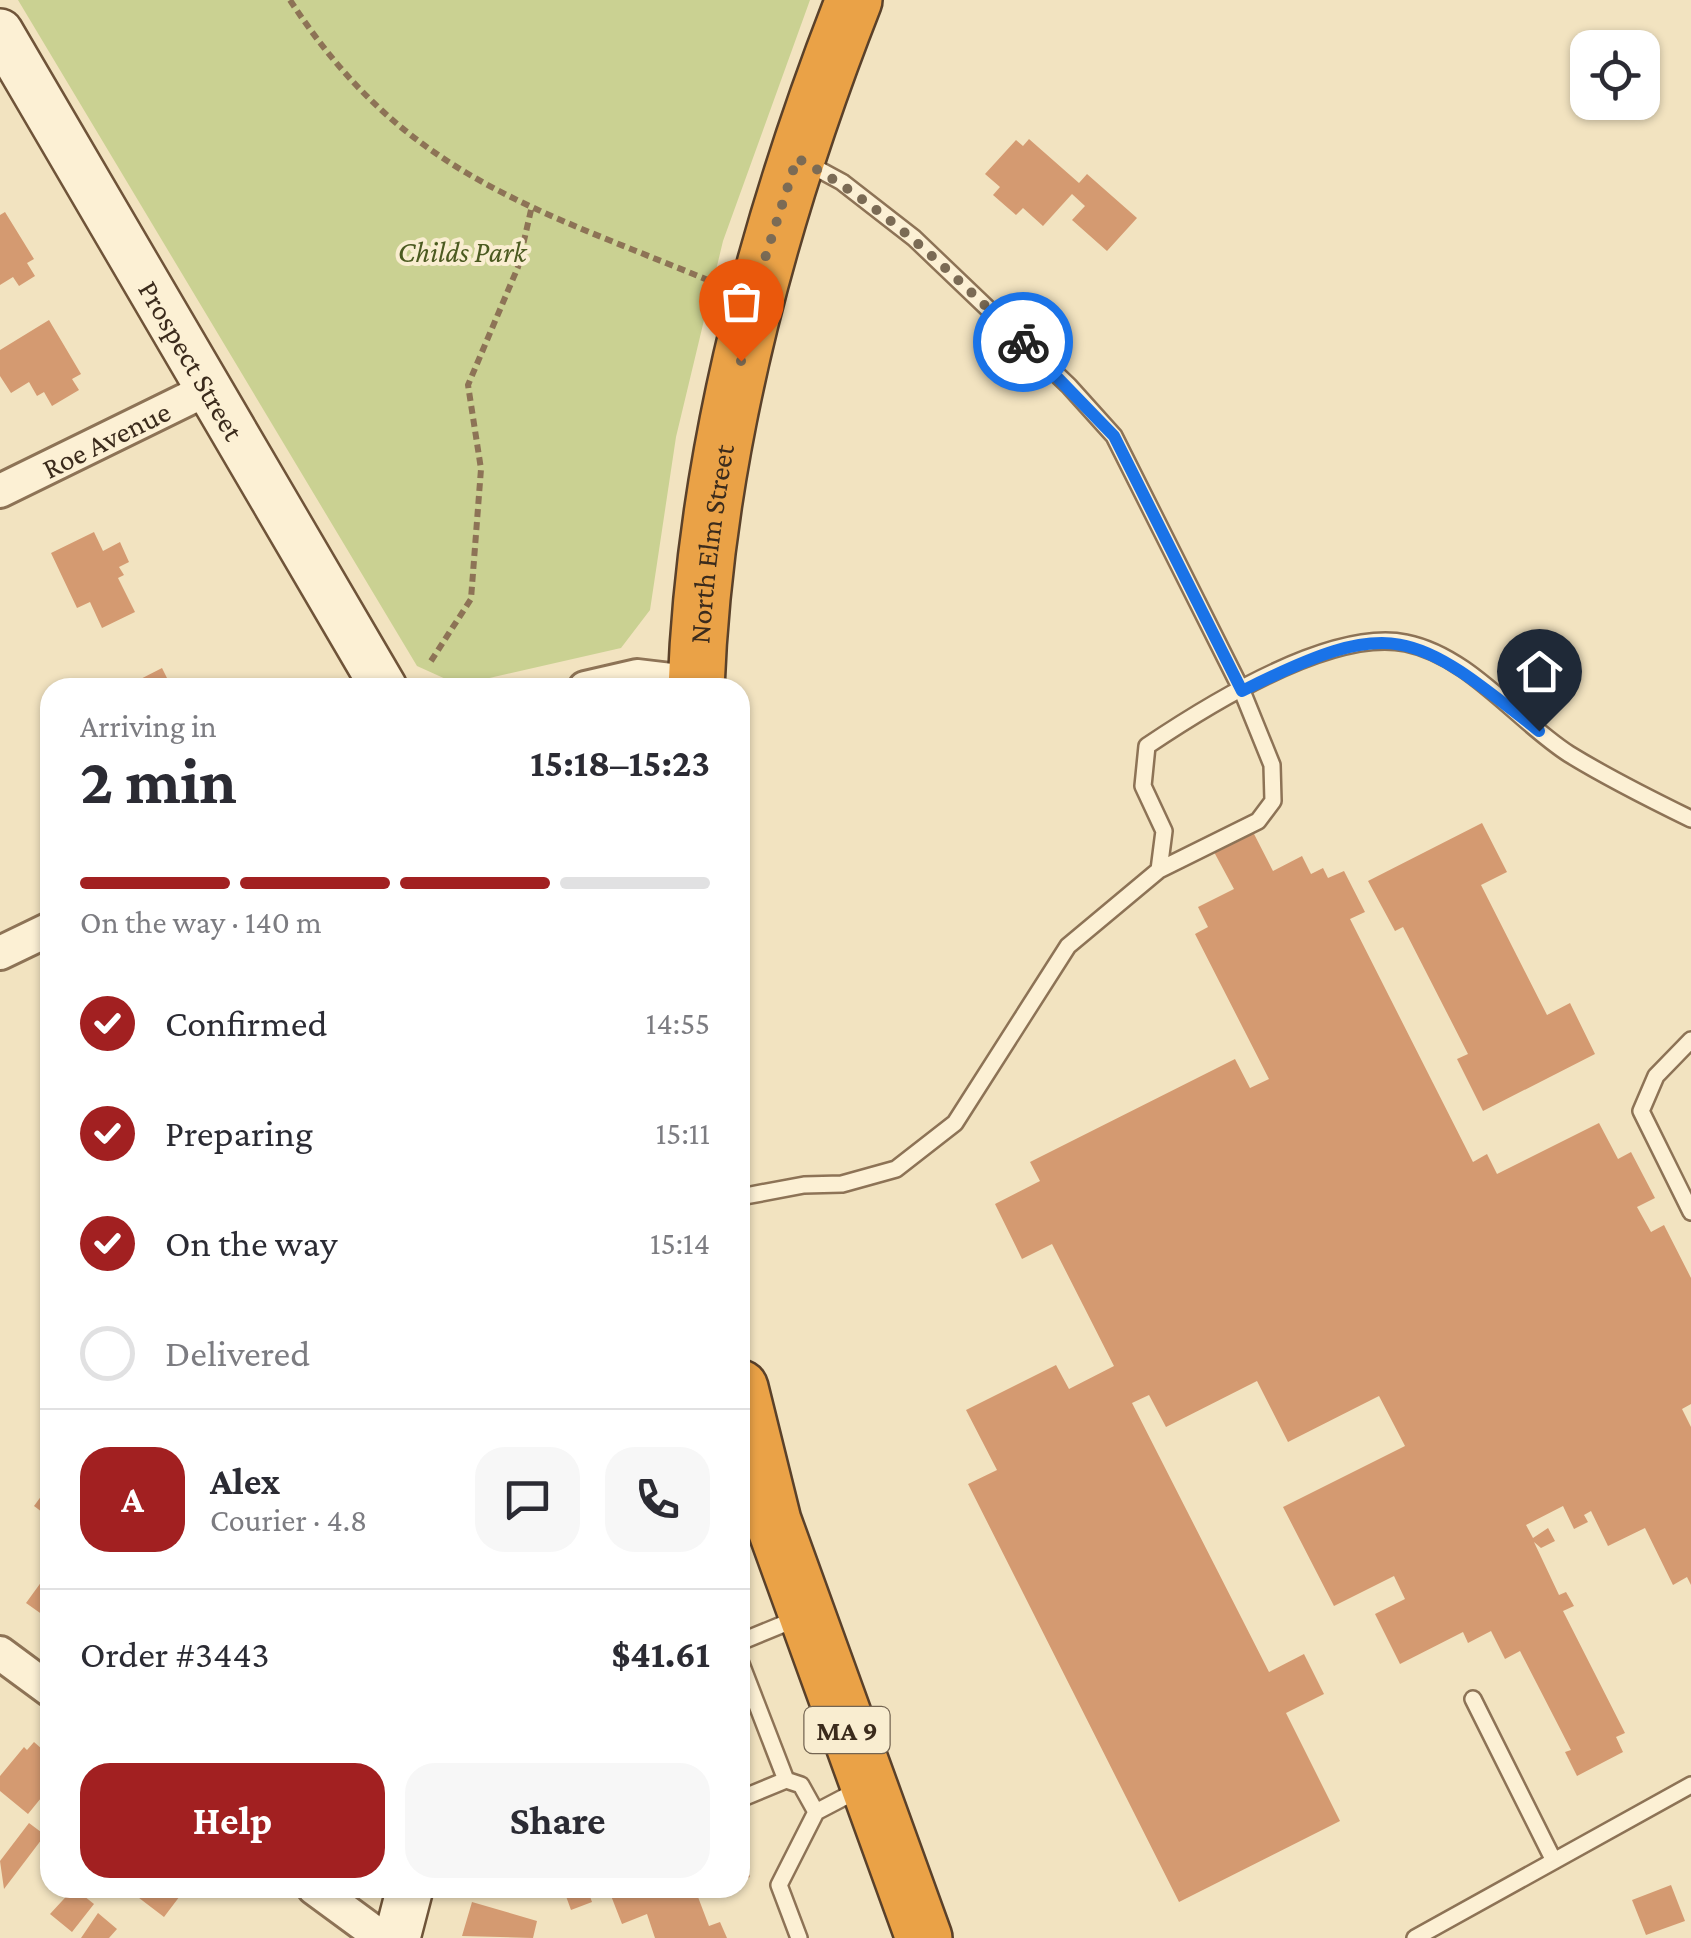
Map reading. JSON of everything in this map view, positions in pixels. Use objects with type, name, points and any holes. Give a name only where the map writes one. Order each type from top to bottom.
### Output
[{"type":"highway","name":"North Elm Street","points":[[697,678],[707,562],[752,299],[854,0]]},
{"type":"highway","name":"MA 9","points":[[750,1437],[764,1506],[924,1938]]},
{"type":"main road","name":"Prospect Street","points":[[0,32],[378,678]]},
{"type":"main road","points":[[397,1938],[407,1898]]},
{"type":"street","name":"Roe Avenue","points":[[0,491],[210,388]]},
{"type":"street","points":[[0,952],[40,933]]},
{"type":"street","points":[[0,1653],[40,1683]]},
{"type":"street","points":[[328,1898],[382,1938]]},
{"type":"lane","points":[[750,1195],[804,1184],[842,1184],[896,1169],[908,1160],[955,1123],[1068,946],[1159,870],[1258,821],[1273,801],[1272,765],[1242,691],[1114,436],[1069,386],[914,238],[842,182],[797,158]]},
{"type":"lane","points":[[1159,870],[1164,832],[1143,786],[1147,746],[1196,713],[1313,656],[1375,642],[1406,643],[1450,661],[1567,753],[1691,819]]},
{"type":"lane","points":[[1691,1040],[1656,1076],[1641,1111],[1691,1212]]},
{"type":"lane","points":[[750,1638],[806,1615]]},
{"type":"lane","points":[[750,1688],[786,1780]]},
{"type":"lane","points":[[1474,1700],[1554,1861]]},
{"type":"lane","points":[[750,1795],[786,1780],[801,1785],[816,1812]]},
{"type":"lane","points":[[799,1938],[778,1884],[816,1812],[866,1786]]},
{"type":"lane","points":[[1414,1938],[1691,1786]]},
{"type":"path","points":[[290,0],[326,56],[392,123],[452,167],[531,210],[752,299]]},
{"type":"path","points":[[432,661],[471,599],[481,468],[468,385],[518,267],[531,210]]},
{"type":"green space","name":"Childs Park","points":[[18,0],[810,0],[723,241],[676,437],[650,610],[621,648],[490,678],[444,678],[417,666]]},
{"type":"building","points":[[1029,139],[1079,183],[1087,174],[1137,218],[1107,251],[1072,220],[1085,206],[1072,194],[1043,226],[1023,208],[1016,215],[993,195],[1000,187],[985,174],[1016,140],[1023,146]]},
{"type":"building","points":[[5,212],[34,259],[27,263],[35,276],[19,286],[13,277],[0,285],[0,215]]},
{"type":"building","points":[[49,320],[81,374],[72,379],[79,390],[52,406],[44,392],[37,396],[29,382],[11,393],[0,376],[0,350]]},
{"type":"building","points":[[94,532],[103,551],[120,542],[129,562],[119,567],[124,575],[118,578],[135,612],[102,628],[90,602],[77,608],[51,553]]},
{"type":"building","points":[[162,668],[167,678],[142,678]]},
{"type":"building","points":[[1482,823],[1507,872],[1481,885],[1547,1015],[1570,1003],[1595,1054],[1483,1111],[1457,1059],[1468,1054],[1403,927],[1395,931],[1368,881]]},
{"type":"building","points":[[1253,832],[1273,871],[1302,856],[1311,874],[1323,868],[1328,878],[1344,871],[1365,912],[1350,919],[1473,1162],[1487,1154],[1497,1174],[1599,1123],[1618,1159],[1631,1152],[1655,1198],[1637,1207],[1651,1232],[1664,1225],[1691,1278],[1691,1404],[1682,1409],[1691,1427],[1691,1585],[1687,1577],[1673,1585],[1645,1528],[1608,1546],[1591,1511],[1584,1515],[1588,1522],[1574,1529],[1563,1506],[1526,1525],[1533,1538],[1548,1528],[1555,1541],[1541,1548],[1534,1542],[1559,1595],[1566,1592],[1574,1606],[1563,1611],[1625,1733],[1616,1737],[1623,1752],[1577,1776],[1565,1752],[1571,1750],[1520,1651],[1505,1659],[1491,1631],[1468,1643],[1463,1632],[1400,1664],[1375,1614],[1405,1599],[1394,1576],[1334,1606],[1283,1507],[1405,1446],[1379,1396],[1288,1442],[1257,1381],[1166,1427],[1149,1395],[1132,1403],[1269,1672],[1304,1654],[1324,1694],[1286,1713],[1340,1821],[1179,1902],[968,1484],[997,1470],[966,1410],[1056,1365],[1069,1389],[1114,1366],[1052,1244],[1022,1259],[995,1204],[1040,1181],[1030,1162],[1235,1059],[1250,1088],[1269,1079],[1195,934],[1208,927],[1198,907],[1234,889],[1214,852]]},
{"type":"building","points":[[40,1584],[40,1613],[26,1603]]},
{"type":"building","points":[[34,1742],[40,1747],[40,1799],[28,1814],[0,1791],[0,1776],[24,1747],[27,1750]]},
{"type":"building","points":[[29,1823],[40,1831],[40,1842],[4,1889],[0,1861]]},
{"type":"building","points":[[1671,1885],[1685,1921],[1646,1935],[1632,1900]]},
{"type":"building","points":[[65,1898],[86,1898],[94,1904],[72,1932],[50,1914]]},
{"type":"building","points":[[139,1898],[178,1898],[164,1917]]},
{"type":"building","points":[[567,1898],[591,1898],[592,1902],[571,1910]]},
{"type":"building","points":[[612,1898],[698,1898],[709,1926],[720,1922],[727,1938],[655,1938],[647,1914],[622,1924]]},
{"type":"building","points":[[472,1902],[537,1921],[533,1938],[462,1936]]},
{"type":"building","points":[[98,1913],[117,1929],[109,1938],[81,1938]]},
{"type":"way so far","points":[[741,361],[752,299],[797,158],[842,182],[914,238],[1023,342]]},
{"type":"route","points":[[1023,342],[1114,436],[1242,691],[1313,656],[1375,642],[1406,643],[1450,661],[1539,731]]}]
